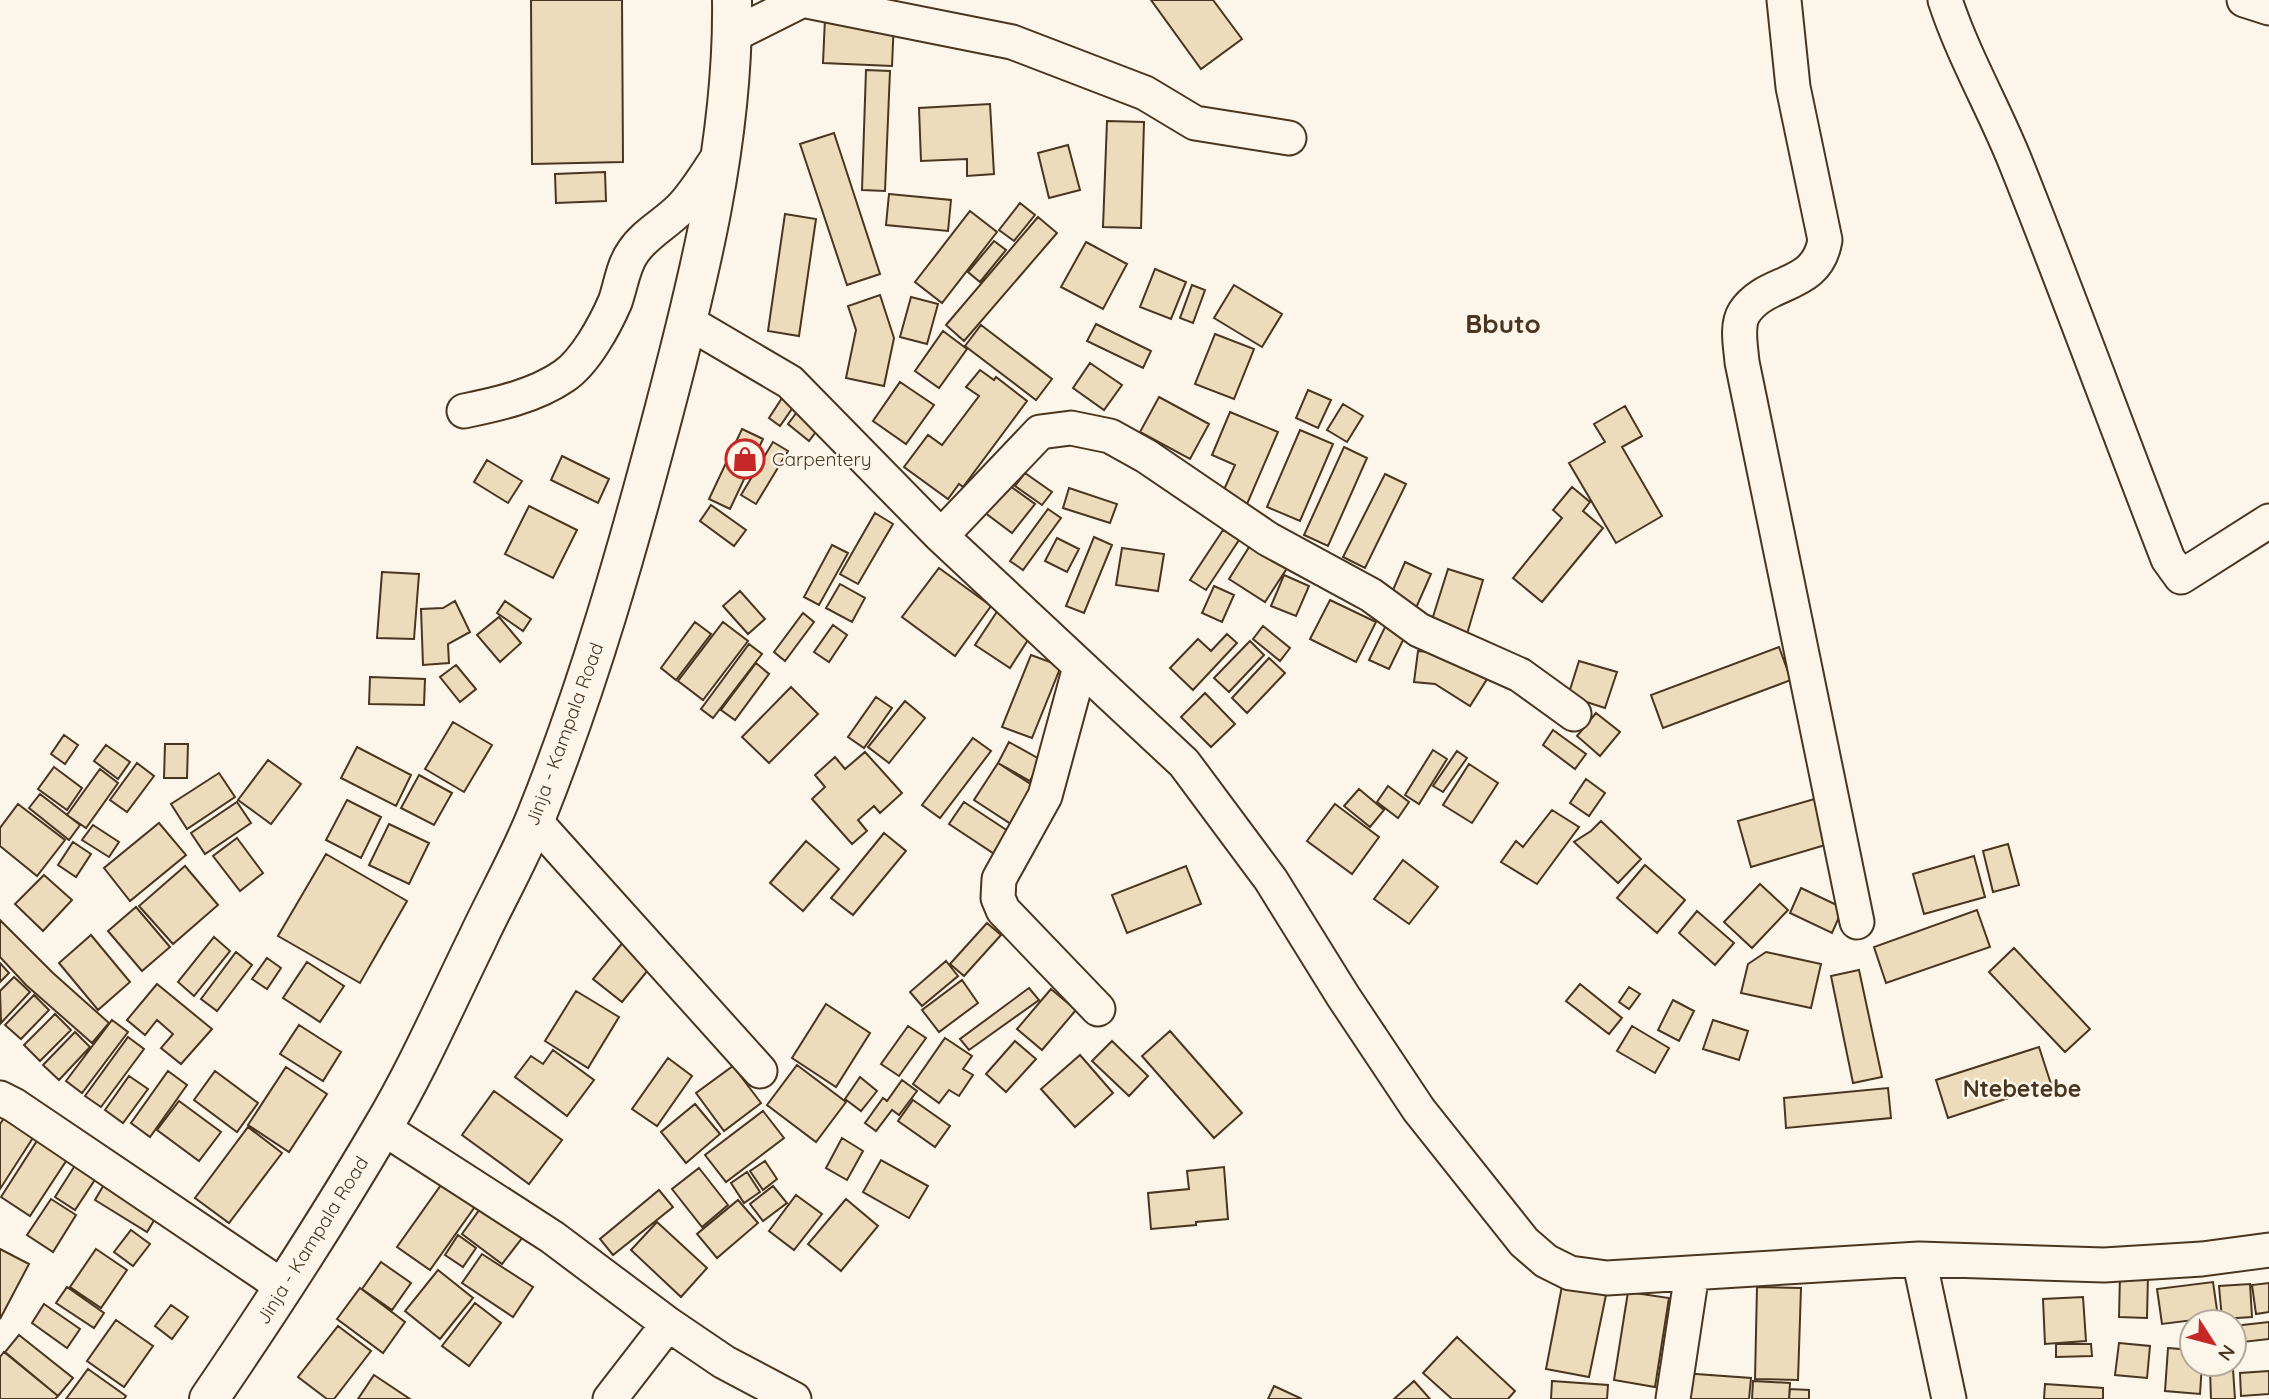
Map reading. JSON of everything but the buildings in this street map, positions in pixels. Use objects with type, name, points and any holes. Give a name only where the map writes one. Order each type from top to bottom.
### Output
[{"type":"highway","name":"Jinja - Kampala Road","points":[[209,1399],[285,1288],[383,1128],[534,820],[586,681],[634,528],[688,322],[721,153],[733,18]]},
{"type":"street","points":[[733,18],[803,0],[1012,42],[1145,93],[1195,123],[1289,138]]},
{"type":"street","points":[[1784,0],[1789,63],[1825,240],[1822,255],[1814,268],[1760,298],[1744,313],[1740,338],[1742,362],[1857,922]]},
{"type":"street","points":[[1945,0],[1958,38],[2013,156],[2047,240],[2168,558],[2181,577],[2269,521]]},
{"type":"street","points":[[2244,0],[2269,8]]},
{"type":"street","points":[[464,411],[497,405],[532,393],[566,375],[605,322],[616,300],[628,258],[637,246],[680,208],[721,153]]},
{"type":"street","points":[[688,322],[790,382],[941,536],[1184,763],[1271,880],[1419,1110],[1524,1242],[1546,1261],[1570,1273],[1607,1278],[1919,1259],[2104,1265],[2202,1259],[2269,1250]]},
{"type":"street","points":[[941,536],[1040,432],[1071,428],[1110,436],[1146,456],[1268,539],[1371,595],[1419,630],[1520,675],[1574,714]]},
{"type":"street","points":[[1080,667],[1045,796],[999,879],[998,898],[1003,910],[1098,1009]]},
{"type":"street","points":[[534,820],[760,1071]]},
{"type":"street","points":[[0,1098],[285,1288]]},
{"type":"street","points":[[383,1128],[552,1237],[668,1324],[724,1362],[794,1399]]},
{"type":"street","points":[[1919,1259],[1949,1399]]},
{"type":"street","points":[[1673,1399],[1692,1273]]},
{"type":"street","points":[[610,1399],[668,1324]]},
{"type":"place","name":"Carpentery","points":[[745,459]]},
{"type":"district","name":"Bbuto","points":[[1503,324]]},
{"type":"district","name":"Ntebetebe","points":[[2022,1089]]}]
